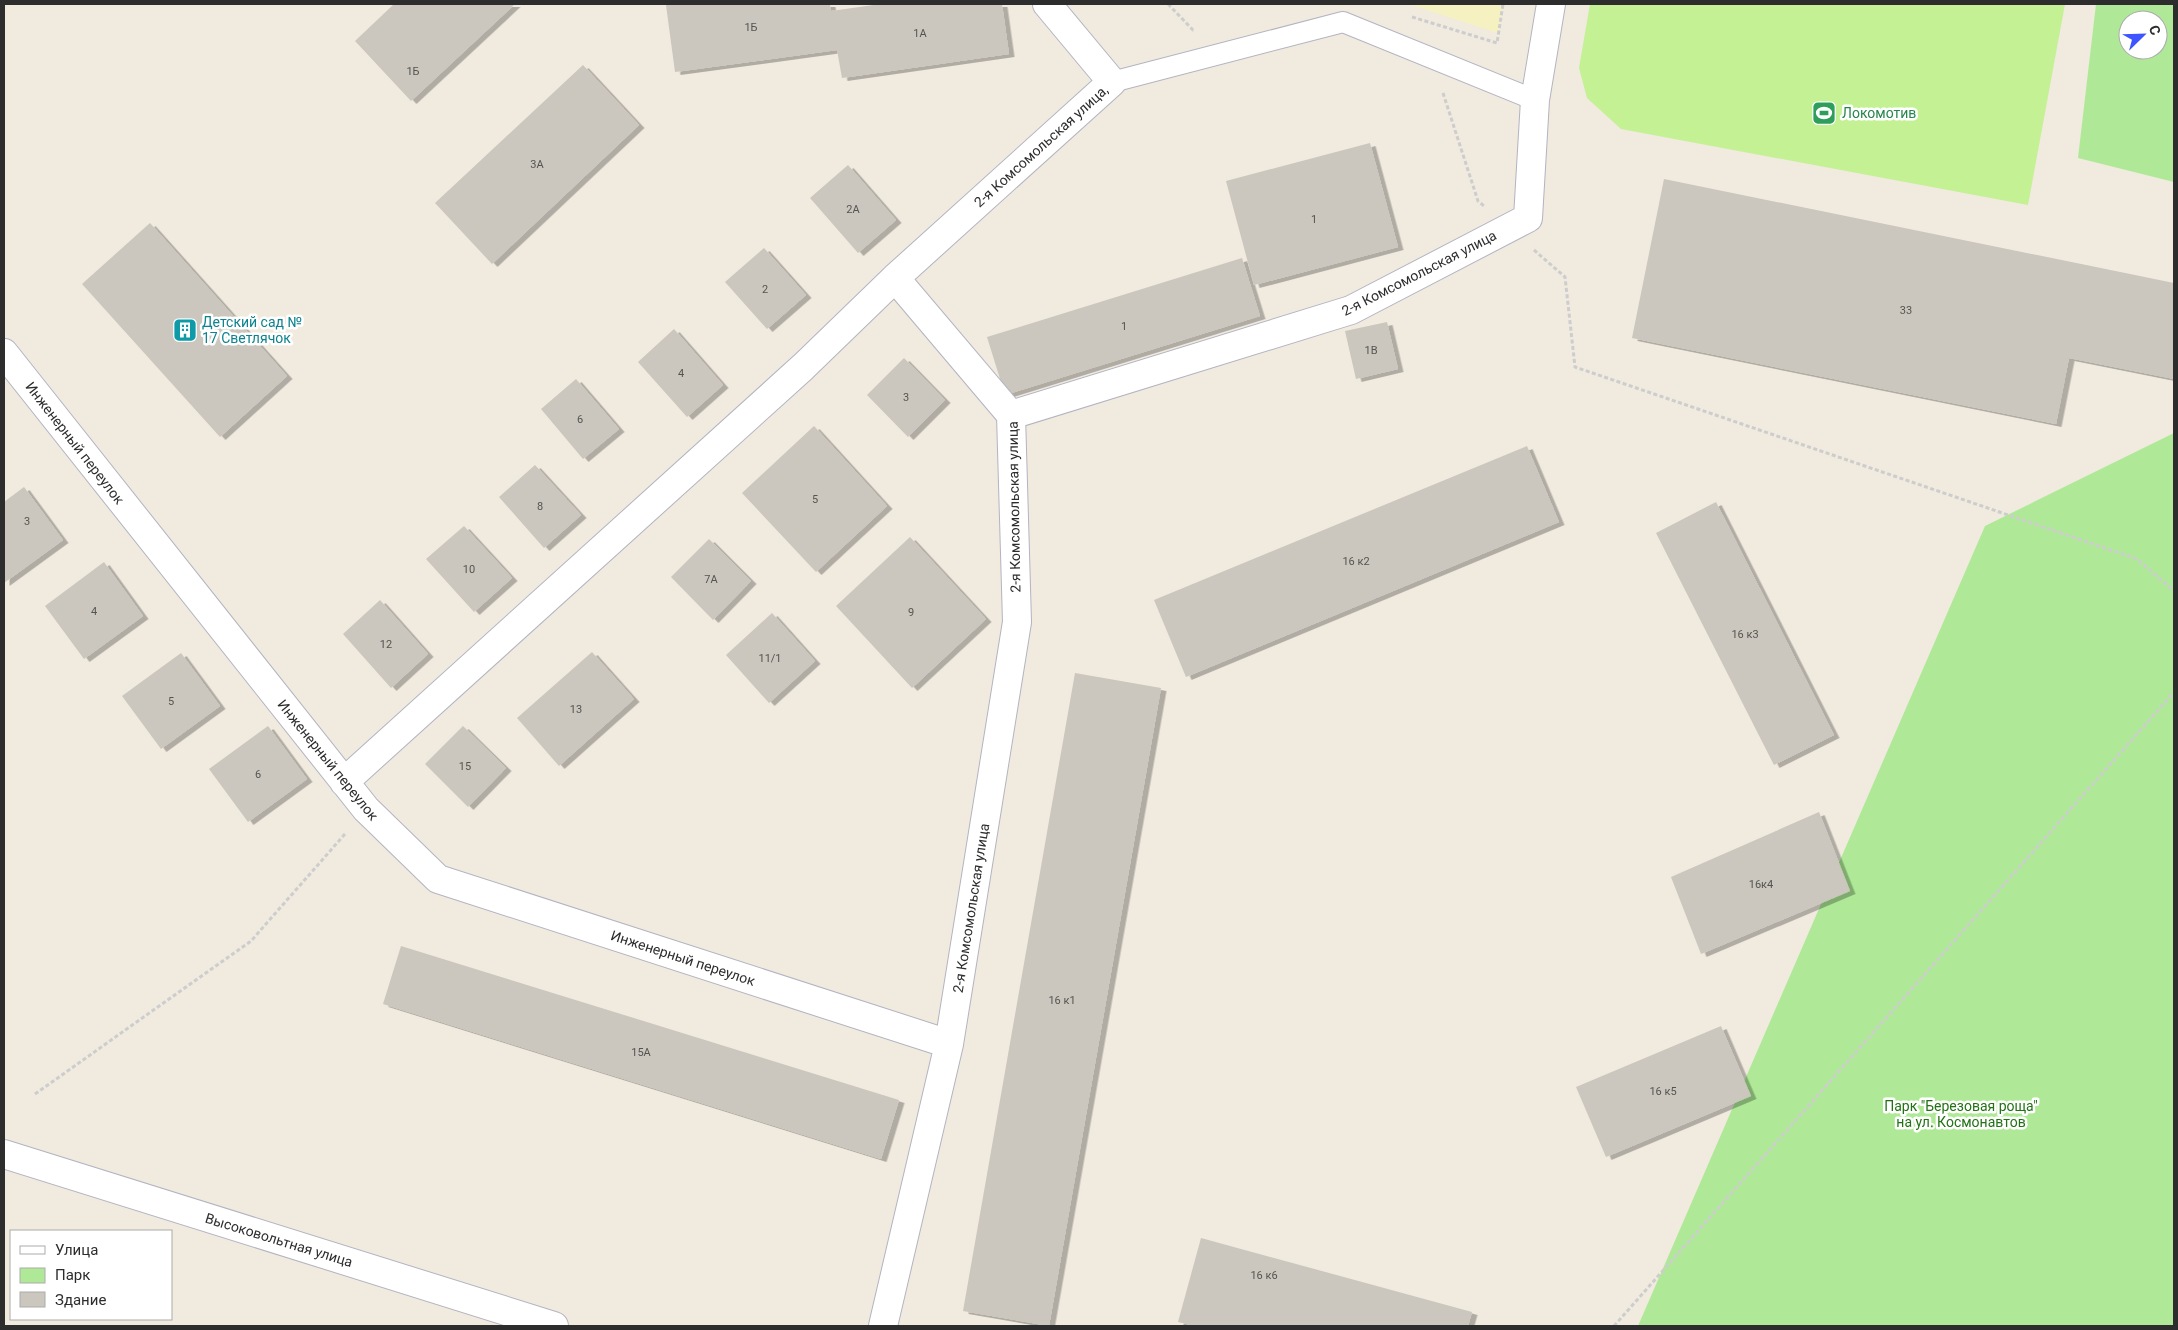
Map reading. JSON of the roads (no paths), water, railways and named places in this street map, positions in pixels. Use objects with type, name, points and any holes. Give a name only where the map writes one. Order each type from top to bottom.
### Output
[{"type":"street","name":"2-я Комсомольская улица,","points":[[344,782],[803,367],[895,278],[1112,82],[1047,4]]},
{"type":"street","name":"2-я Комсомольская улица","points":[[883,1326],[949,1044],[1017,622],[1011,415],[1351,310],[1528,218],[1535,100],[1552,4]]},
{"type":"street","points":[[895,278],[1011,415]]},
{"type":"street","name":"Инженерный переулок","points":[[4,353],[366,809],[438,879],[949,1044]]},
{"type":"street","name":"Высоковольтная улица","points":[[4,1154],[554,1326]]},
{"type":"lane","points":[[1112,82],[1343,22],[1535,100]]},
{"type":"place","name":"Локомотив","points":[[1824,113]]},
{"type":"place","name":"Детский сад № 17 Светлячок","points":[[185,330]]},
{"type":"park label","name":"Парк \"Березовая роща\" на ул. Космонавтов","points":[[1961,1114]]}]
